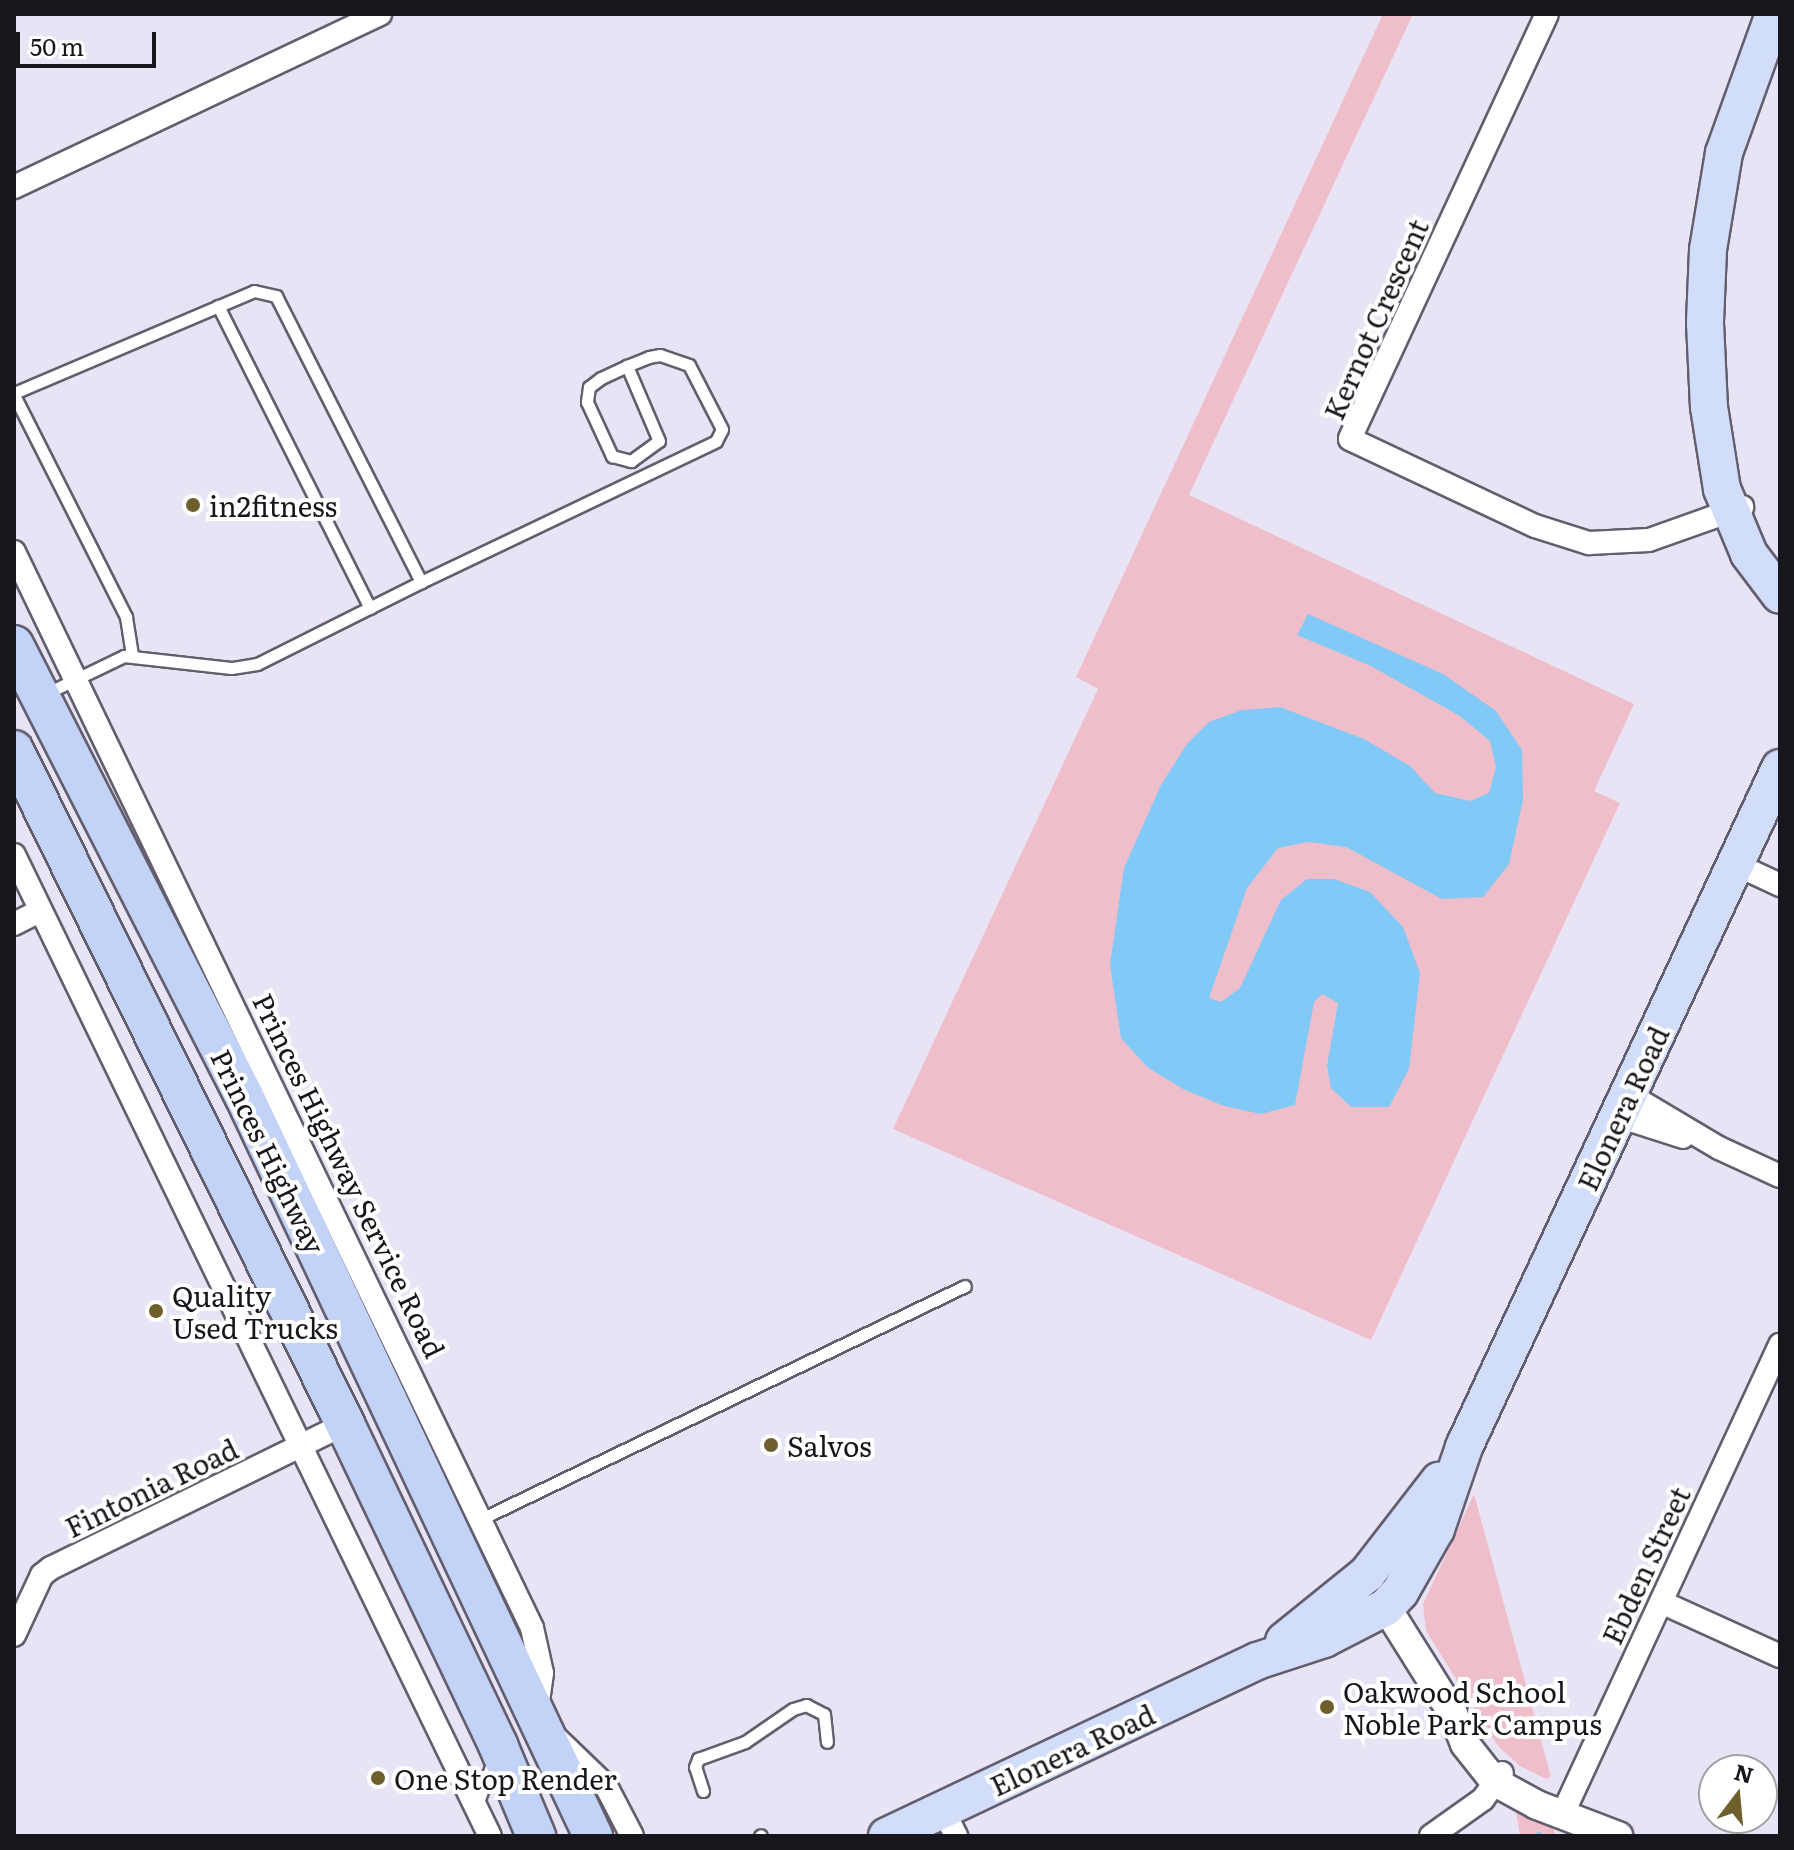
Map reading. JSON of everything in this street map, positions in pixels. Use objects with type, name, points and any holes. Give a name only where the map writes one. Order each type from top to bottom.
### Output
[{"type":"highway","name":"Princes Highway","points":[[14,645],[26,707],[245,1098],[542,1719],[593,1836]]},
{"type":"highway","name":"Princes Highway","points":[[14,750],[345,1424],[498,1745],[536,1836]]},
{"type":"main road","points":[[1774,14],[1738,104],[1712,221],[1705,336],[1715,435],[1749,554],[1780,595]]},
{"type":"main road","points":[[1738,508],[1780,561]]},
{"type":"main road","name":"Elonera Road","points":[[887,1836],[950,1823],[1257,1661],[1324,1639],[1386,1607],[1422,1559],[1464,1447],[1780,768]]},
{"type":"main road","name":"Elonera Road","points":[[1257,1661],[1385,1555],[1464,1447]]},
{"type":"main road","points":[[1309,1621],[1364,1602],[1386,1607],[1381,1588],[1385,1555]]},
{"type":"street","points":[[14,187],[380,14]]},
{"type":"street","name":"Kernot Crescent","points":[[1547,14],[1350,439],[1535,526],[1589,543],[1649,540],[1738,508]]},
{"type":"street","name":"Princes Highway Service Road","points":[[14,552],[532,1628],[542,1673],[542,1719]]},
{"type":"street","points":[[14,855],[38,912],[305,1447],[490,1836]]},
{"type":"street","points":[[1735,864],[1780,885]]},
{"type":"street","points":[[14,924],[38,912]]},
{"type":"street","points":[[1623,1105],[1780,1176]]},
{"type":"street","name":"Ebden Street","points":[[1564,1811],[1780,1345]]},
{"type":"street","name":"Fintonia Road","points":[[14,1635],[42,1575],[51,1568],[305,1447],[345,1424]]},
{"type":"street","points":[[1661,1602],[1780,1656]]},
{"type":"street","points":[[1386,1607],[1453,1714],[1498,1777],[1618,1836]]},
{"type":"street","points":[[542,1719],[606,1786],[632,1836]]},
{"type":"street","points":[[1431,1836],[1476,1805],[1498,1777]]},
{"type":"lane","points":[[132,656],[126,617],[14,394],[254,291],[276,296],[284,304],[421,582]]},
{"type":"lane","points":[[218,306],[370,608]]},
{"type":"lane","points":[[26,707],[75,677],[132,656],[231,668],[257,664],[716,441],[720,423],[683,359],[660,355],[627,366],[594,382],[586,394],[612,456],[625,463],[656,447],[660,435],[627,366]]},
{"type":"lane","points":[[481,1519],[965,1286]]},
{"type":"lane","points":[[703,1791],[695,1767],[698,1759],[745,1742],[793,1709],[806,1705],[824,1714],[827,1742]]},
{"type":"lane","points":[[477,1806],[498,1745]]},
{"type":"shaded area","points":[[1383,14],[1413,14],[1189,495],[1634,704],[1594,791],[1620,803],[1371,1340],[893,1129],[1098,689],[1076,677]]},
{"type":"shaded area","points":[[1474,1494],[1551,1777],[1546,1779],[1520,1766],[1498,1746],[1426,1631],[1423,1604]]},
{"type":"shaded area","points":[[1516,1812],[1554,1829],[1555,1836],[1520,1836]]},
{"type":"water","points":[[1308,614],[1443,674],[1496,711],[1522,750],[1523,800],[1509,864],[1483,897],[1442,899],[1346,847],[1308,842],[1278,848],[1247,888],[1209,998],[1221,1002],[1240,988],[1281,900],[1307,879],[1334,879],[1370,892],[1403,927],[1420,973],[1409,1069],[1389,1107],[1351,1107],[1331,1088],[1327,1066],[1338,1003],[1322,994],[1314,1002],[1295,1105],[1261,1114],[1224,1106],[1183,1089],[1147,1067],[1121,1038],[1110,965],[1124,868],[1161,785],[1187,744],[1209,722],[1242,710],[1280,707],[1364,739],[1410,766],[1435,793],[1470,801],[1489,793],[1496,767],[1490,741],[1460,716],[1371,666],[1297,635]]},
{"type":"place","name":"in2fitness","points":[[193,505]]},
{"type":"place","name":"Quality Used Trucks","points":[[156,1311]]},
{"type":"place","name":"Salvos","points":[[771,1445]]},
{"type":"place","name":"Oakwood School Noble Park Campus","points":[[1327,1707]]},
{"type":"place","name":"One Stop Render","points":[[378,1778]]}]
